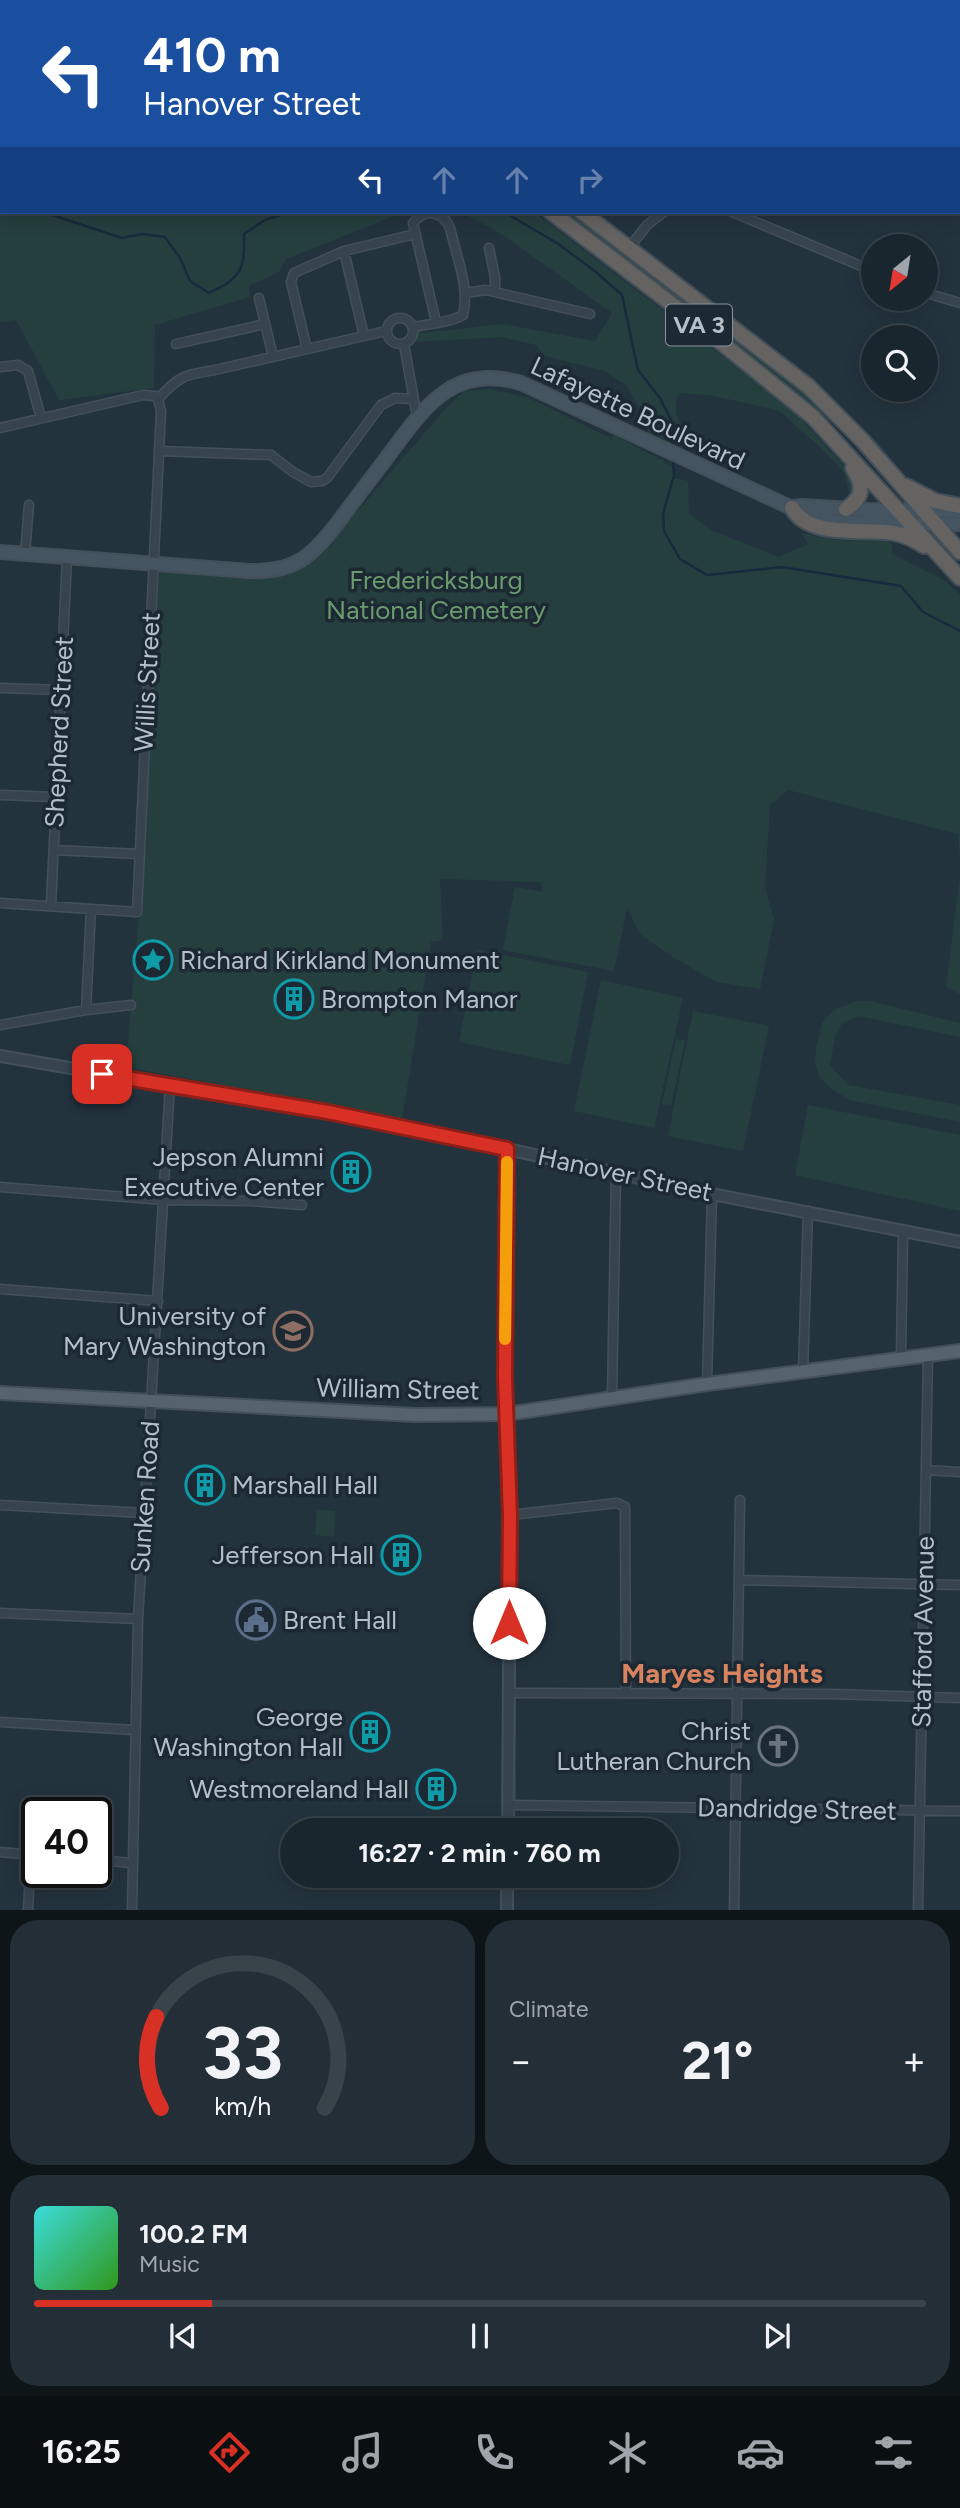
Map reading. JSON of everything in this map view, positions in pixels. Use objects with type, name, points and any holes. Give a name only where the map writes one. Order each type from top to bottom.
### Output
[{"type":"highway","name":"VA 3","points":[[554,214],[790,396],[840,446],[960,579]]},
{"type":"highway","name":"VA 3","points":[[585,214],[808,386],[854,432],[960,552]]},
{"type":"highway","points":[[840,446],[861,481],[862,488],[858,500],[846,509]]},
{"type":"highway","points":[[896,480],[934,501],[960,506]]},
{"type":"highway","points":[[792,508],[796,515],[822,528],[896,534],[919,542],[939,554]]},
{"type":"main road","name":"Lafayette Boulevard","points":[[0,552],[267,571],[302,559],[335,527],[417,417],[437,397],[458,384],[480,378],[521,383],[792,508],[834,522],[924,512],[960,511]]},
{"type":"main road","name":"Lafayette Boulevard","points":[[792,508],[802,506],[846,509],[902,516],[934,524],[960,524]]},
{"type":"main road","name":"William Street","points":[[0,1393],[415,1415],[506,1414],[706,1384],[960,1351]]},
{"type":"street","points":[[429,214],[418,216],[413,223],[436,322]]},
{"type":"street","points":[[413,327],[463,315],[465,293],[446,219],[438,214]]},
{"type":"street","points":[[629,248],[648,225],[662,214]]},
{"type":"street","points":[[737,214],[861,266]]},
{"type":"street","points":[[307,349],[291,282],[294,273],[344,251],[415,234]]},
{"type":"street","points":[[489,248],[495,292]]},
{"type":"street","points":[[344,251],[364,336]]},
{"type":"street","points":[[465,293],[486,290],[590,314]]},
{"type":"street","points":[[938,297],[960,303]]},
{"type":"street","points":[[259,298],[273,357]]},
{"type":"street","points":[[397,318],[406,319],[413,327],[412,337],[404,344],[395,344],[386,331],[389,323],[397,318]]},
{"type":"street","points":[[176,344],[265,324]]},
{"type":"street","points":[[0,428],[143,395],[155,396],[158,399],[176,379],[187,375],[386,331]]},
{"type":"street","points":[[404,344],[417,417]]},
{"type":"street","points":[[0,367],[18,365],[28,371],[41,418]]},
{"type":"street","points":[[159,451],[271,456],[302,478],[311,482],[322,481],[352,447],[381,405],[395,398],[412,399]]},
{"type":"street","name":"Willis Street","points":[[91,909],[137,912],[161,411],[158,399]]},
{"type":"street","points":[[25,554],[29,505]]},
{"type":"street","name":"Shepherd Street","points":[[51,906],[67,557]]},
{"type":"street","points":[[0,688],[62,690]]},
{"type":"street","points":[[0,795],[56,797]]},
{"type":"street","points":[[54,850],[139,854]]},
{"type":"street","points":[[0,903],[91,909],[86,1010]]},
{"type":"street","points":[[0,1025],[131,1005]]},
{"type":"street","name":"Hanover Street","points":[[0,1056],[384,1122],[712,1194],[960,1242]]},
{"type":"street","name":"Sunken Road","points":[[132,1909],[138,1619],[170,1085]]},
{"type":"street","points":[[507,1149],[506,1414],[510,1515],[508,1818]]},
{"type":"street","points":[[612,1398],[616,1172]]},
{"type":"street","points":[[0,1187],[164,1200],[251,1201],[302,1205]]},
{"type":"street","points":[[706,1384],[712,1194]]},
{"type":"street","points":[[803,1372],[808,1211]]},
{"type":"street","points":[[901,1359],[903,1231]]},
{"type":"street","points":[[0,1289],[158,1301]]},
{"type":"street","name":"Stafford Avenue","points":[[918,1909],[928,1355]]},
{"type":"street","points":[[926,1470],[960,1472]]},
{"type":"street","points":[[733,1909],[740,1500]]},
{"type":"street","points":[[510,1515],[617,1503],[625,1507],[626,1692]]},
{"type":"street","points":[[0,1505],[144,1513]]},
{"type":"street","points":[[740,1580],[960,1585]]},
{"type":"street","points":[[0,1613],[138,1619]]},
{"type":"street","points":[[508,1693],[626,1692],[960,1698]]},
{"type":"street","points":[[0,1722],[134,1730]]},
{"type":"street","name":"Dandridge Street","points":[[509,1805],[960,1811]]},
{"type":"street","points":[[0,1852],[21,1854]]},
{"type":"street","points":[[112,1861],[132,1863]]},
{"type":"street","points":[[28,1909],[30,1888]]},
{"type":"street","points":[[507,1888],[507,1909]]},
{"type":"green space","points":[[0,214],[399,214],[286,259],[279,272],[249,286],[250,297],[155,325],[154,388],[59,400],[16,320],[0,322]]},
{"type":"green space","points":[[465,214],[537,214],[792,409],[856,479],[857,494],[849,493],[845,474],[820,447],[778,410],[709,395],[679,393],[676,406],[677,416],[683,427],[682,449],[648,433],[647,420],[626,385],[605,371],[545,356],[536,345],[501,337],[411,342],[418,331],[422,333],[503,324],[595,341],[612,313],[500,233]]},
{"type":"green space","points":[[560,214],[577,214],[796,382],[837,423],[819,416]]},
{"type":"green space","name":"Fredericksburg National Cemetery","points":[[489,389],[529,398],[664,461],[674,468],[674,478],[688,481],[689,514],[713,531],[779,557],[808,544],[801,533],[835,540],[886,541],[892,544],[892,554],[944,580],[960,594],[960,858],[958,834],[788,790],[770,805],[765,888],[774,919],[760,989],[716,982],[673,957],[641,935],[627,909],[614,971],[503,950],[515,887],[543,892],[541,882],[440,879],[443,940],[431,942],[402,1119],[126,1067],[143,868],[158,571],[256,578],[285,574],[302,567],[326,547],[448,406],[463,392]]},
{"type":"green space","points":[[960,876],[960,994],[946,987]]},
{"type":"green space","points":[[477,950],[588,972],[570,1065],[459,1042]]},
{"type":"green space","points":[[601,980],[683,998],[654,1128],[574,1111]]},
{"type":"green space","points":[[857,1001],[870,1001],[960,1023],[960,1037],[859,1016],[842,1023],[835,1037],[830,1065],[848,1085],[960,1105],[960,1122],[849,1100],[830,1088],[818,1075],[816,1048],[822,1023],[834,1010]]},
{"type":"green space","points":[[693,1011],[769,1026],[743,1151],[668,1136]]},
{"type":"green space","points":[[676,1039],[685,1041],[671,1106],[662,1104]]},
{"type":"green space","points":[[808,1105],[960,1135],[960,1211],[795,1175]]},
{"type":"green space","points":[[317,1510],[335,1511],[334,1537],[315,1535]]},
{"type":"waterway","points":[[49,214],[122,238],[142,234],[165,237],[180,258],[190,281],[209,293],[228,283],[239,271],[242,265],[244,234],[265,220],[283,214]]},
{"type":"waterway","points":[[507,214],[557,243],[622,295],[638,370],[660,398],[671,420],[673,450]]},
{"type":"waterway","points":[[673,460],[674,476],[663,513],[664,531],[680,559],[707,575],[782,567],[901,586],[923,612],[960,631]]},
{"type":"slow traffic","points":[[505,1339],[507,1162]]},
{"type":"place","name":"Richard Kirkland Monument","points":[[153,960]]},
{"type":"place","name":"Brompton Manor","points":[[294,999]]},
{"type":"place","name":"Jepson Alumni Executive Center","points":[[351,1172]]},
{"type":"place","name":"University of Mary Washington","points":[[293,1331]]},
{"type":"place","name":"Marshall Hall","points":[[205,1485]]},
{"type":"place","name":"Jefferson Hall","points":[[401,1555]]},
{"type":"place","name":"Brent Hall","points":[[256,1620]]},
{"type":"place","name":"George Washington Hall","points":[[370,1732]]},
{"type":"place","name":"Christ Lutheran Church","points":[[778,1746]]},
{"type":"place","name":"Westmoreland Hall","points":[[436,1789]]},
{"type":"district","name":"Maryes Heights","points":[[722,1673]]},
{"type":"route","points":[[102,1074],[328,1112],[507,1149],[505,1377],[510,1515],[509,1623]]}]
